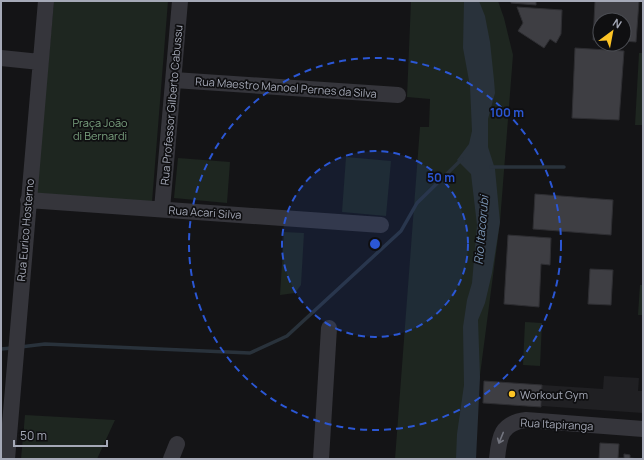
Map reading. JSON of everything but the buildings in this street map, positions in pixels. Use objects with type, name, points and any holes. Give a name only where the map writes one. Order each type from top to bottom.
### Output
[{"type":"street","name":"Rua Eurico Hosterno","points":[[7,459],[15,347],[46,1]]},
{"type":"street","name":"Rua Professor Gilberto Cabussu","points":[[162,209],[180,1]]},
{"type":"street","points":[[1,58],[40,62]]},
{"type":"street","name":"Rua Maestro Manoel Pernes da Silva","points":[[174,80],[398,94]]},
{"type":"street","name":"Rua Acari Silva","points":[[28,200],[381,225]]},
{"type":"street","points":[[321,459],[330,328]]},
{"type":"street","name":"Rua Itapiranga","points":[[497,459],[498,442],[502,433],[508,426],[516,421],[526,420],[643,429]]},
{"type":"street","points":[[171,459],[177,444]]},
{"type":"shaded area","points":[[604,376],[639,378],[638,391],[643,391],[643,413],[542,406],[542,385],[603,389]]},
{"type":"green space","name":"Praça João di Bernardi","points":[[54,1],[168,1],[152,202],[36,193]]},
{"type":"green space","points":[[411,1],[498,1],[504,18],[513,55],[500,222],[477,398],[473,459],[395,459],[420,127],[429,127],[430,99],[407,97]]},
{"type":"green space","points":[[639,53],[643,53],[643,125],[635,125]]},
{"type":"green space","points":[[346,157],[391,161],[386,216],[342,212]]},
{"type":"green space","points":[[178,158],[230,162],[227,203],[174,198]]},
{"type":"green space","points":[[284,232],[304,233],[301,285],[295,293],[280,295]]},
{"type":"green space","points":[[640,285],[643,285],[643,315],[638,315]]},
{"type":"green space","points":[[525,322],[542,323],[540,366],[523,365]]},
{"type":"green space","points":[[25,415],[115,420],[97,459],[21,459]]},
{"type":"water","name":"Rio Itacorubi","points":[[464,1],[479,1],[485,16],[490,42],[495,93],[488,119],[488,147],[495,169],[500,222],[492,273],[485,303],[478,320],[480,377],[476,459],[456,459],[457,434],[464,385],[463,327],[467,300],[472,283],[477,225],[471,174],[457,160],[469,144],[472,131],[470,86],[463,48]]},
{"type":"waterway","points":[[20,347],[45,344],[250,353],[287,336],[401,231],[417,203],[462,159]]},
{"type":"waterway","points":[[491,167],[564,167]]},
{"type":"waterway","points":[[1,349],[12,348]]},
{"type":"place","name":"Workout Gym","points":[[512,394]]}]
